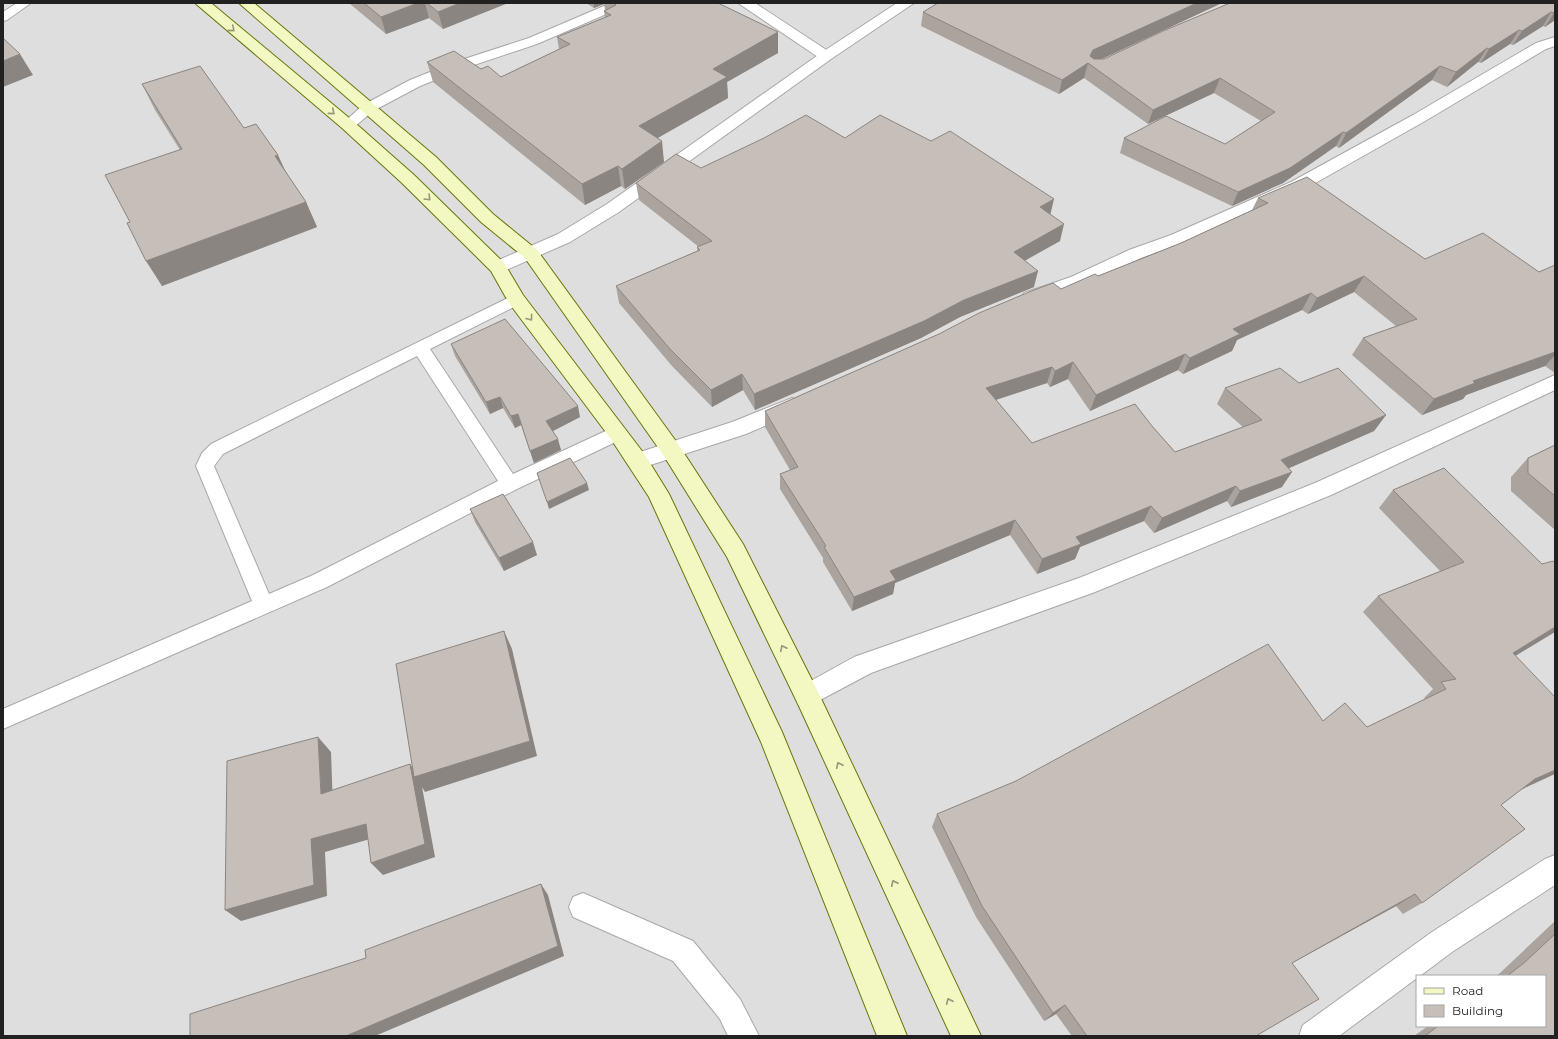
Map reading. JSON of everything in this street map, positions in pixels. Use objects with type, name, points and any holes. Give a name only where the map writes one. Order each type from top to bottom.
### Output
[{"type":"main road","points":[[222,5],[368,108],[430,161],[487,218],[531,254],[671,450],[735,551],[807,696],[966,1036]]},
{"type":"main road","points":[[222,5],[348,125],[408,179],[498,267],[516,299],[638,460],[658,494],[773,740],[892,1036]]},
{"type":"street","points":[[745,3],[826,56]]},
{"type":"street","points":[[498,267],[531,254],[564,238],[613,208],[826,56],[907,3]]},
{"type":"street","points":[[1015,303],[1076,281],[1135,254],[1177,239],[1297,186],[1419,118],[1541,46],[1555,41]]},
{"type":"street","points":[[807,696],[863,665],[1087,585],[1323,489],[1555,382]]},
{"type":"street","points":[[638,460],[739,428],[808,398]]},
{"type":"street","points":[[1314,1036],[1442,942],[1555,869]]},
{"type":"street","points":[[583,907],[682,951],[730,1009],[744,1036]]},
{"type":"lane","points":[[3,17],[25,3]]},
{"type":"lane","points":[[348,125],[368,108],[415,83],[460,64],[533,41],[592,17],[621,3]]},
{"type":"lane","points":[[264,605],[205,466],[208,458],[217,449],[516,299]]},
{"type":"lane","points":[[420,347],[510,484]]},
{"type":"lane","points":[[3,719],[320,581],[510,484],[618,433]]},
{"type":"shaded area","points":[[3,3],[1555,3],[1555,1036],[3,1036]]},
{"type":"building","points":[[364,3],[418,3],[381,17]]},
{"type":"building","points":[[427,3],[460,3],[438,12]]},
{"type":"building","points":[[614,3],[718,3],[778,32],[713,69],[727,77],[639,126],[662,141],[622,169],[618,166],[582,184],[427,62],[454,51],[481,69],[488,66],[501,77],[570,44],[557,37],[611,15],[604,11],[616,5]]},
{"type":"building","points":[[938,3],[1197,3],[1093,50],[1090,56],[1094,59],[1104,59],[1163,31],[1230,3],[1555,3],[1555,12],[1551,12],[1522,31],[1519,30],[1489,49],[1487,48],[1456,72],[1440,66],[1346,133],[1343,132],[1290,168],[1238,192],[1124,138],[1166,116],[1225,144],[1275,112],[1220,78],[1153,110],[1088,63],[1062,80],[923,12]]},
{"type":"building","points":[[3,38],[20,54],[3,61]]},
{"type":"building","points":[[200,66],[244,128],[256,124],[278,155],[275,156],[306,202],[146,261],[127,223],[130,222],[105,175],[182,149],[142,84]]},
{"type":"building","points":[[806,115],[845,138],[880,115],[931,141],[950,131],[1054,199],[1040,207],[1064,224],[1014,252],[1038,271],[964,300],[924,321],[754,394],[742,374],[711,390],[670,349],[616,286],[700,250],[697,247],[712,241],[636,183],[676,154],[701,168],[764,138]]},
{"type":"building","points":[[1307,177],[1425,259],[1483,233],[1539,272],[1555,265],[1555,352],[1473,381],[1475,383],[1434,399],[1363,338],[1417,319],[1364,276],[1317,298],[1311,293],[1233,329],[1240,334],[1190,358],[1185,354],[1096,395],[1073,362],[1055,371],[1052,367],[986,388],[1032,443],[1135,404],[1175,452],[1262,420],[1225,388],[1280,368],[1299,383],[1338,368],[1386,415],[1281,460],[1292,472],[1240,491],[1236,486],[1162,518],[1151,506],[1076,537],[1081,544],[1042,559],[1015,520],[890,571],[896,580],[854,597],[824,547],[826,546],[780,474],[798,467],[765,411],[939,334],[979,313],[1034,290],[1053,283],[1061,289],[1095,274],[1098,276],[1181,243],[1268,203],[1258,198]]},
{"type":"building","points":[[505,319],[578,406],[546,421],[558,439],[530,451],[518,414],[511,416],[500,397],[486,402],[451,344]]},
{"type":"building","points":[[1555,445],[1555,496],[1528,473],[1528,458]]},
{"type":"building","points":[[570,458],[587,483],[547,502],[537,473]]},
{"type":"building","points":[[1444,468],[1542,564],[1553,561],[1555,563],[1555,627],[1513,653],[1555,697],[1555,770],[1535,779],[1501,805],[1525,829],[1422,903],[1415,894],[1292,963],[1319,999],[1256,1036],[1087,1036],[1065,1005],[1053,1013],[982,906],[937,814],[1016,781],[1268,644],[1323,721],[1345,703],[1367,727],[1446,689],[1441,682],[1456,679],[1378,596],[1464,562],[1393,490]]},
{"type":"building","points":[[503,494],[533,542],[499,558],[470,509]]},
{"type":"building","points":[[504,631],[530,741],[414,777],[396,664]]},
{"type":"building","points":[[318,737],[321,794],[410,764],[425,844],[371,863],[366,824],[311,839],[314,885],[225,910],[227,761]]},
{"type":"building","points":[[541,884],[558,946],[346,1036],[190,1036],[190,1014],[366,958],[365,950]]},
{"type":"building","points":[[1555,934],[1555,1036],[1425,1036],[1437,1027],[1546,1027],[1546,975],[1508,975],[1524,963]]}]
